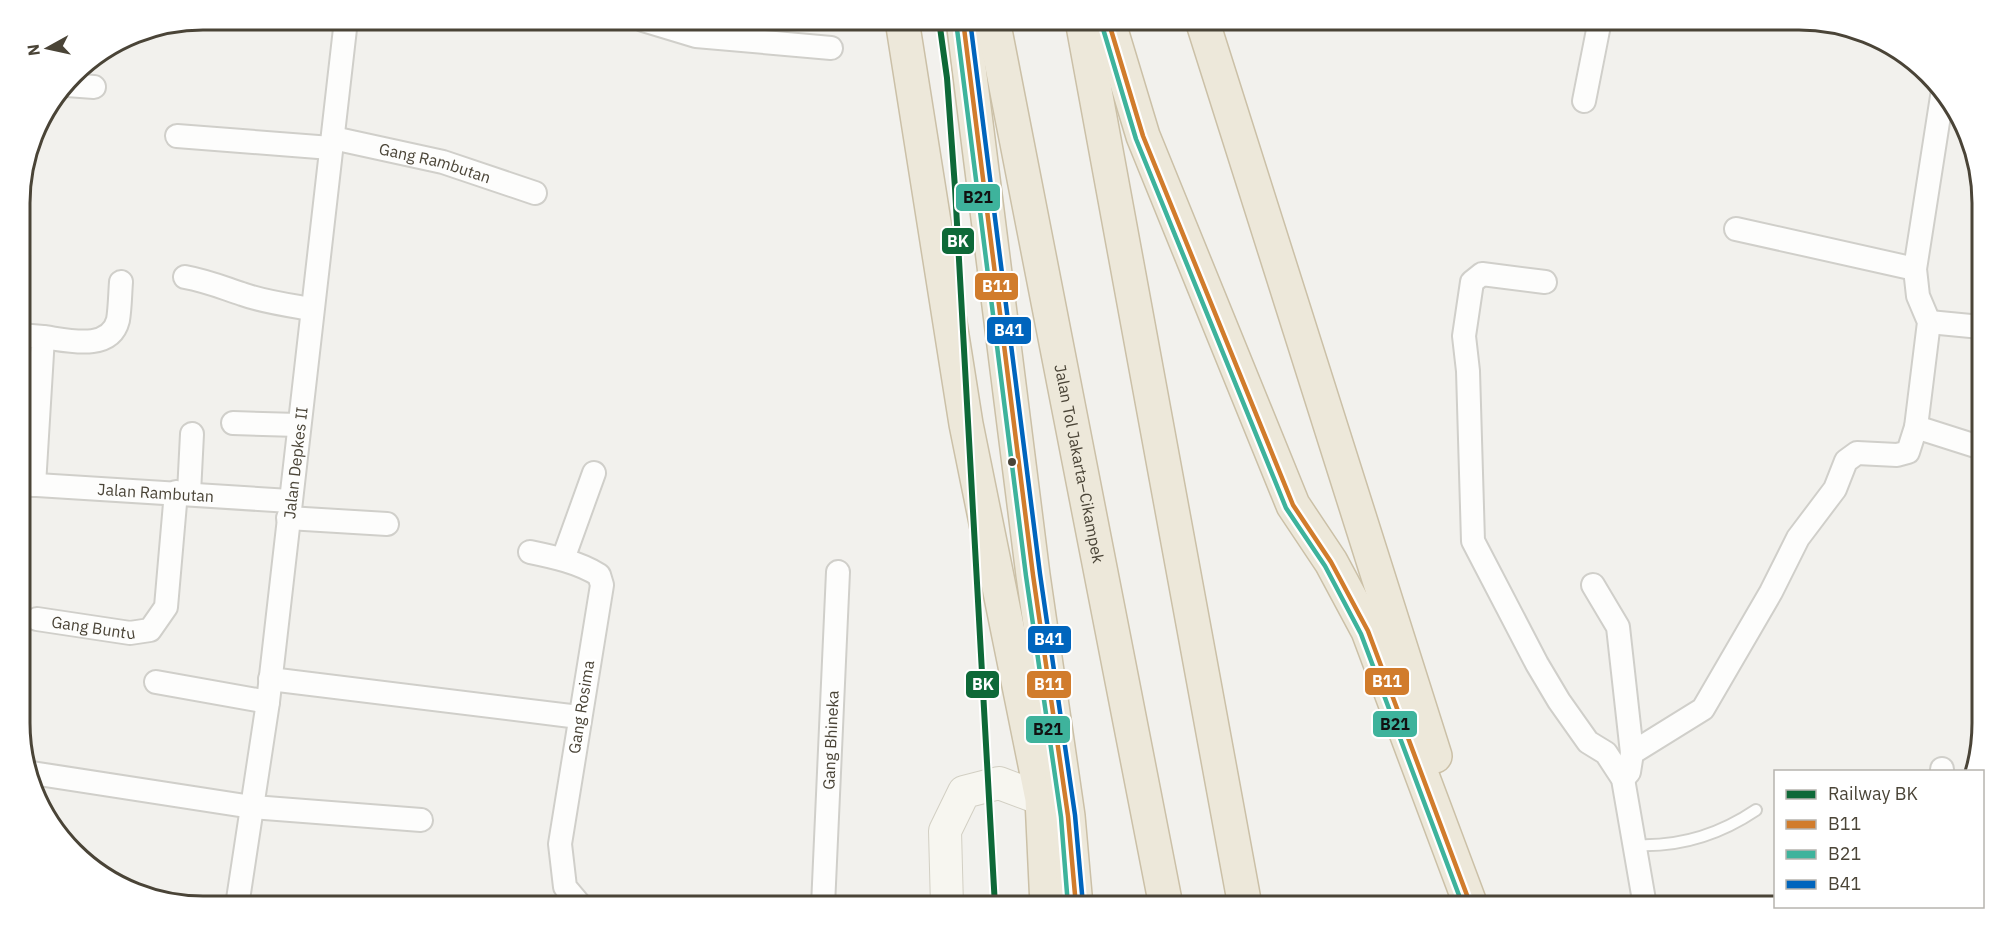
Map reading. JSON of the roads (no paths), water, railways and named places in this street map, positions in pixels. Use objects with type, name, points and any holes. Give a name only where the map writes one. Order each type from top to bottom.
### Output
[{"type":"highway","points":[[904,30],[962,400],[1042,799],[1047,896]]},
{"type":"highway","points":[[964,30],[1033,574],[1068,816],[1075,896]]},
{"type":"highway","name":"Jalan Tol Jakarta–Cikampek","points":[[995,30],[1164,896]]},
{"type":"highway","points":[[1084,30],[1243,896]]},
{"type":"highway","points":[[1111,30],[1143,136],[1293,505],[1331,562],[1368,631],[1467,896]]},
{"type":"highway","points":[[1205,30],[1429,734],[1468,896]]},
{"type":"main road","points":[[947,896],[945,831],[964,792],[999,783],[1042,799]]},
{"type":"street","name":"Jalan Depkes II","points":[[239,896],[269,691],[311,309],[345,30]]},
{"type":"street","points":[[676,30],[696,36],[831,48]]},
{"type":"street","points":[[1584,101],[1598,30]]},
{"type":"street","points":[[77,86],[94,87]]},
{"type":"street","points":[[1632,753],[1703,709],[1771,592],[1798,538],[1835,489],[1846,461],[1857,453],[1897,455],[1908,452],[1916,427],[1929,321],[1918,296],[1915,269],[1941,105]]},
{"type":"street","name":"Gang Rambutan","points":[[177,136],[332,143],[443,162],[535,192]]},
{"type":"street","points":[[1736,230],[1915,269]]},
{"type":"street","points":[[1545,282],[1482,274],[1472,282],[1464,336],[1468,371],[1473,541],[1537,664],[1559,701],[1588,742],[1606,753],[1623,779],[1644,896]]},
{"type":"street","points":[[184,277],[217,283],[243,295],[311,309]]},
{"type":"street","points":[[30,336],[88,342],[99,340],[113,332],[117,321],[121,282]]},
{"type":"street","points":[[1929,321],[1972,326]]},
{"type":"street","points":[[30,456],[43,337]]},
{"type":"street","points":[[233,423],[298,425]]},
{"type":"street","points":[[1916,427],[1972,445]]},
{"type":"street","name":"Gang Buntu","points":[[37,619],[130,633],[150,630],[160,620],[166,607],[192,434]]},
{"type":"street","points":[[563,559],[594,473]]},
{"type":"street","name":"Jalan Rambutan","points":[[30,484],[182,492],[387,524]]},
{"type":"street","name":"Gang Rosima","points":[[530,552],[563,559],[599,575],[602,585],[560,844],[565,887],[573,896]]},
{"type":"street","name":"Gang Bhineka","points":[[823,896],[838,572]]},
{"type":"street","points":[[1593,585],[1618,627],[1632,753],[1629,772],[1623,779]]},
{"type":"street","points":[[156,682],[579,717]]},
{"type":"street","points":[[38,774],[252,807],[421,820]]},
{"type":"lane","points":[[1636,845],[1677,844],[1715,833],[1756,810]]},
{"type":"rail line","name":"BK","points":[[940,30],[947,78],[955,188],[994,896]]}]
